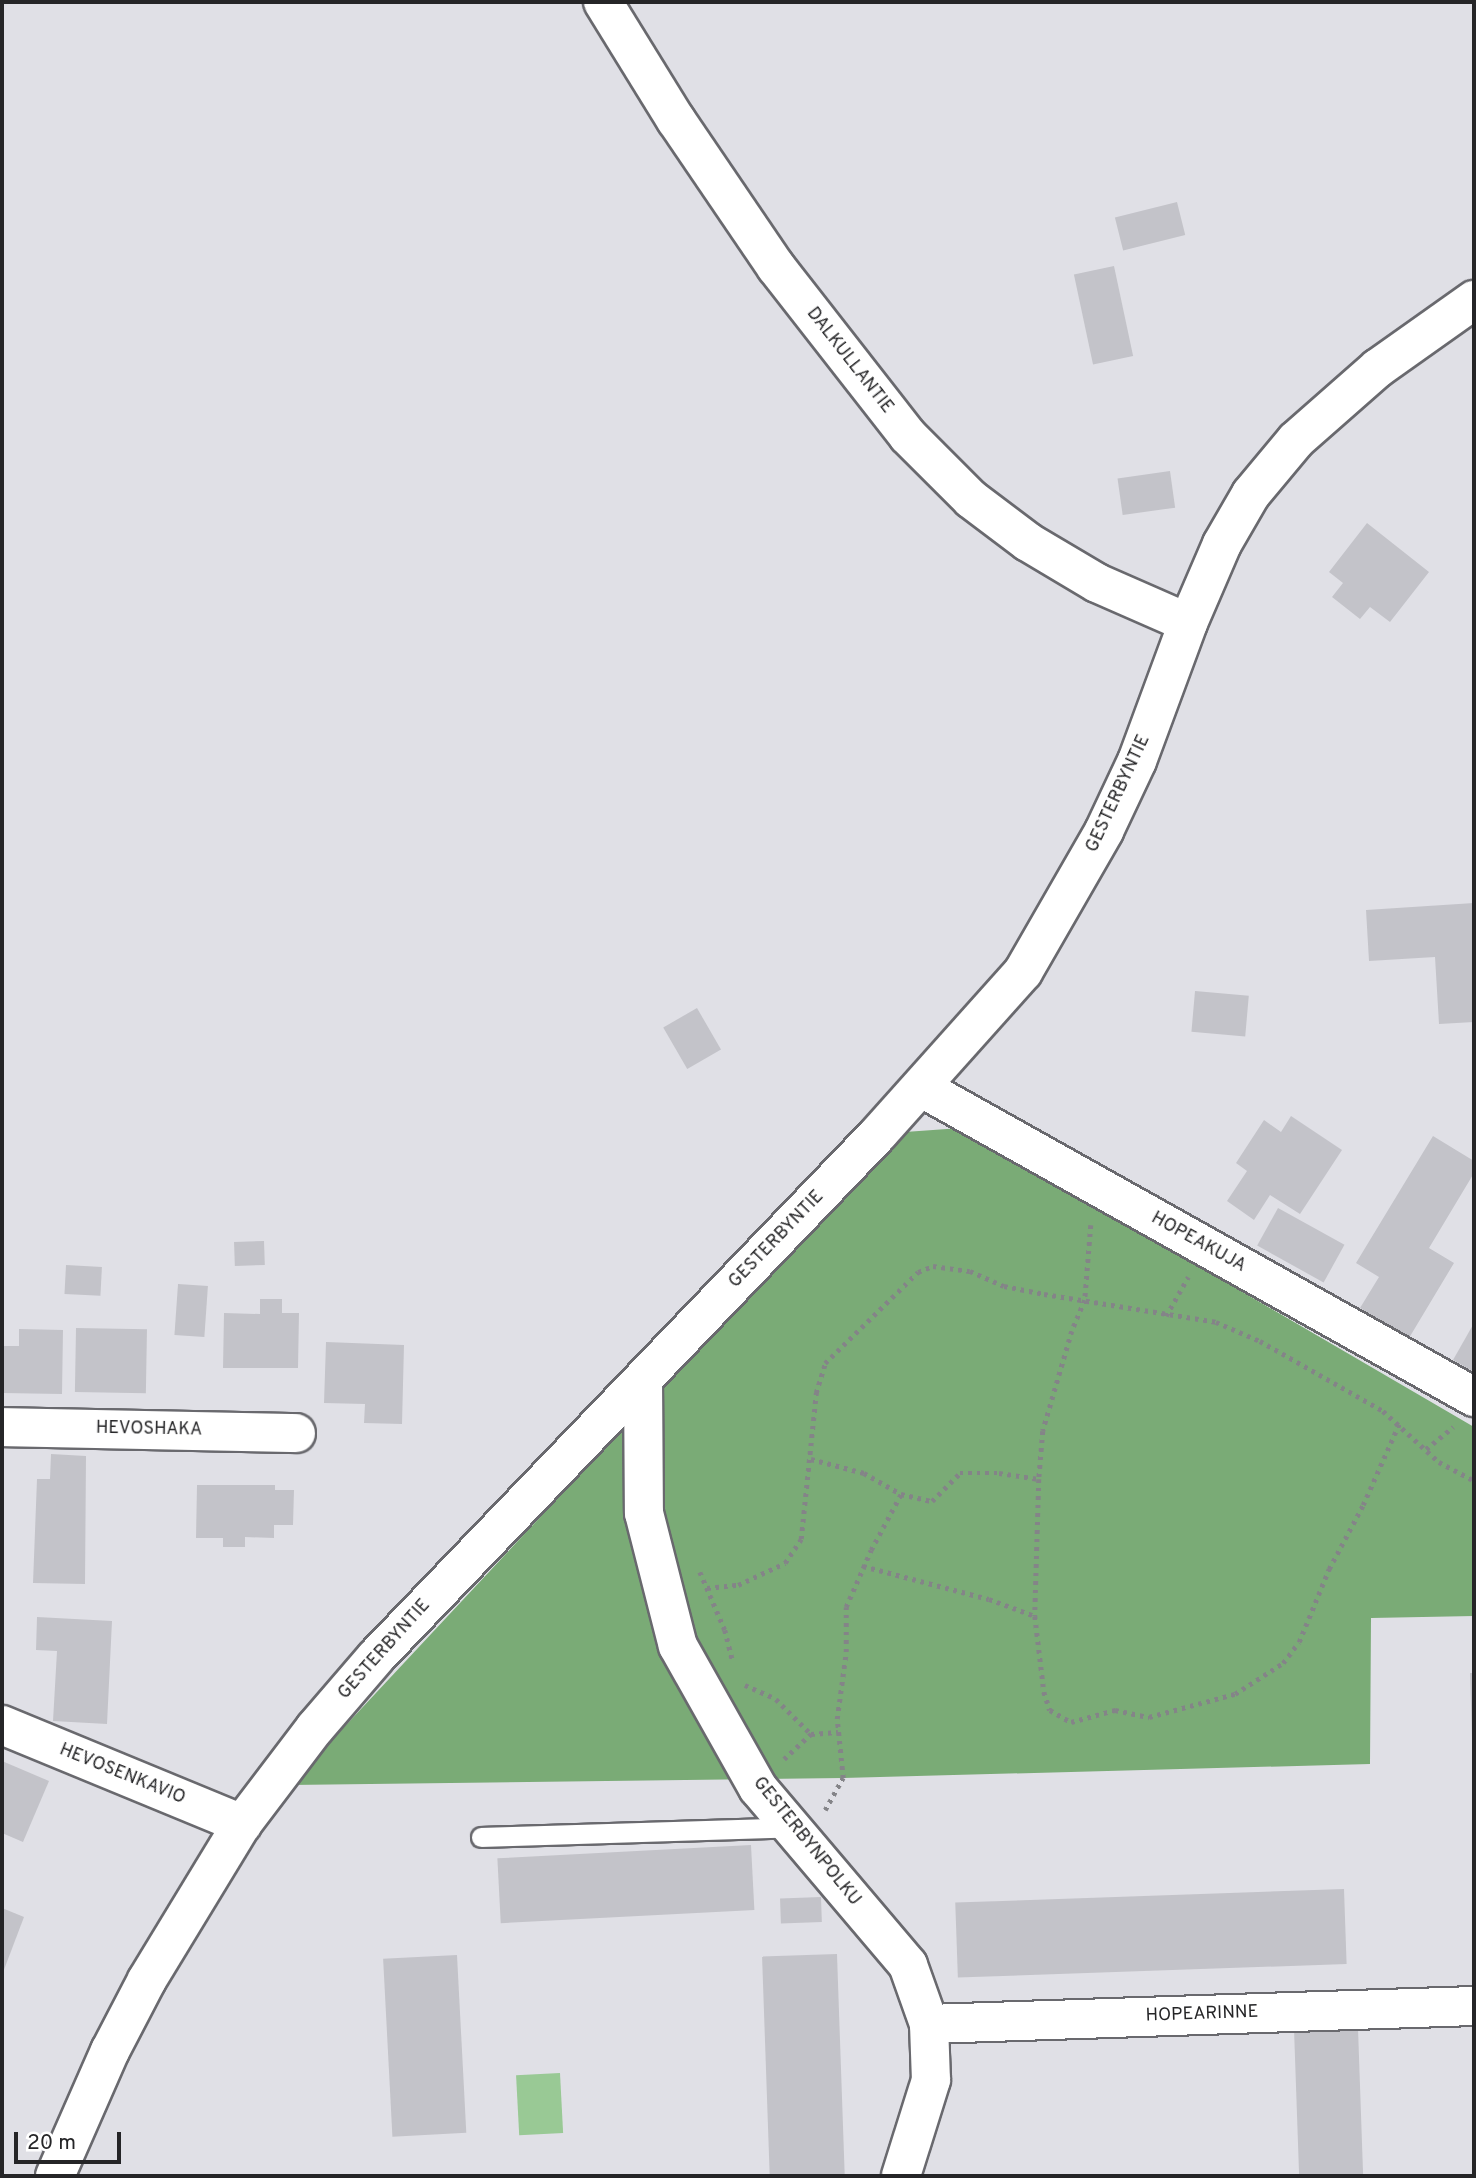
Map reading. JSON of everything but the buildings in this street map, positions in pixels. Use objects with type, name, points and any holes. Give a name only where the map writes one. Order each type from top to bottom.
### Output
[{"type":"street","name":"DALKULLANTIE","points":[[603,2],[676,120],[776,267],[908,436],[971,499],[1028,542],[1097,583],[1188,623]]},
{"type":"street","name":"GESTERBYNTIE","points":[[55,2176],[110,2051],[147,1980],[242,1824],[315,1728],[376,1657],[922,1088],[1023,972],[1062,909],[1137,761],[1188,623],[1222,544],[1251,494],[1296,440],[1378,368],[1474,300]]},
{"type":"street","name":"HOPEAKUJA","points":[[922,1088],[1126,1203],[1467,1410]]},
{"type":"street","name":"GESTERBYNPOLKU","points":[[643,1380],[644,1513],[678,1646],[758,1788],[794,1827],[908,1965],[929,2024],[931,2080],[901,2176]]},
{"type":"street","name":"HEVOSHAKA","points":[[2,1426],[296,1433]]},
{"type":"street","name":"HEVOSENKAVIO","points":[[2,1725],[242,1824]]},
{"type":"street","name":"HOPEARINNE","points":[[929,2024],[1474,2006]]},
{"type":"lane","points":[[481,1837],[794,1827]]},
{"type":"path","points":[[1126,1203],[1105,1212],[1089,1227],[1085,1300],[1072,1331],[1043,1431],[1035,1616],[1047,1701],[1051,1710],[1071,1722],[1115,1710],[1149,1717],[1235,1694],[1283,1663],[1299,1642],[1329,1569],[1363,1505],[1399,1424]]},
{"type":"path","points":[[708,1588],[738,1585],[785,1563],[802,1539],[816,1393],[825,1363],[918,1272],[933,1266],[970,1271],[1004,1286],[1216,1322],[1260,1341],[1383,1411],[1439,1462],[1474,1482]]},
{"type":"path","points":[[1426,1449],[1467,1410]]},
{"type":"path","points":[[811,1459],[864,1473],[901,1494],[932,1501],[960,1473],[999,1473],[1039,1479]]},
{"type":"path","points":[[794,1827],[829,1808],[843,1778],[837,1719],[846,1651],[846,1607],[863,1566],[901,1494]]},
{"type":"path","points":[[698,1566],[736,1668]]},
{"type":"path","points":[[863,1566],[989,1599],[1035,1616]]},
{"type":"path","points":[[741,1678],[746,1687],[776,1699],[811,1734],[838,1732]]},
{"type":"green space","points":[[961,1128],[1474,1427],[1474,1616],[1371,1618],[1370,1764],[843,1778],[290,1785],[658,1391],[905,1132]]},
{"type":"green space","points":[[560,2073],[563,2133],[519,2135],[516,2075]]}]
